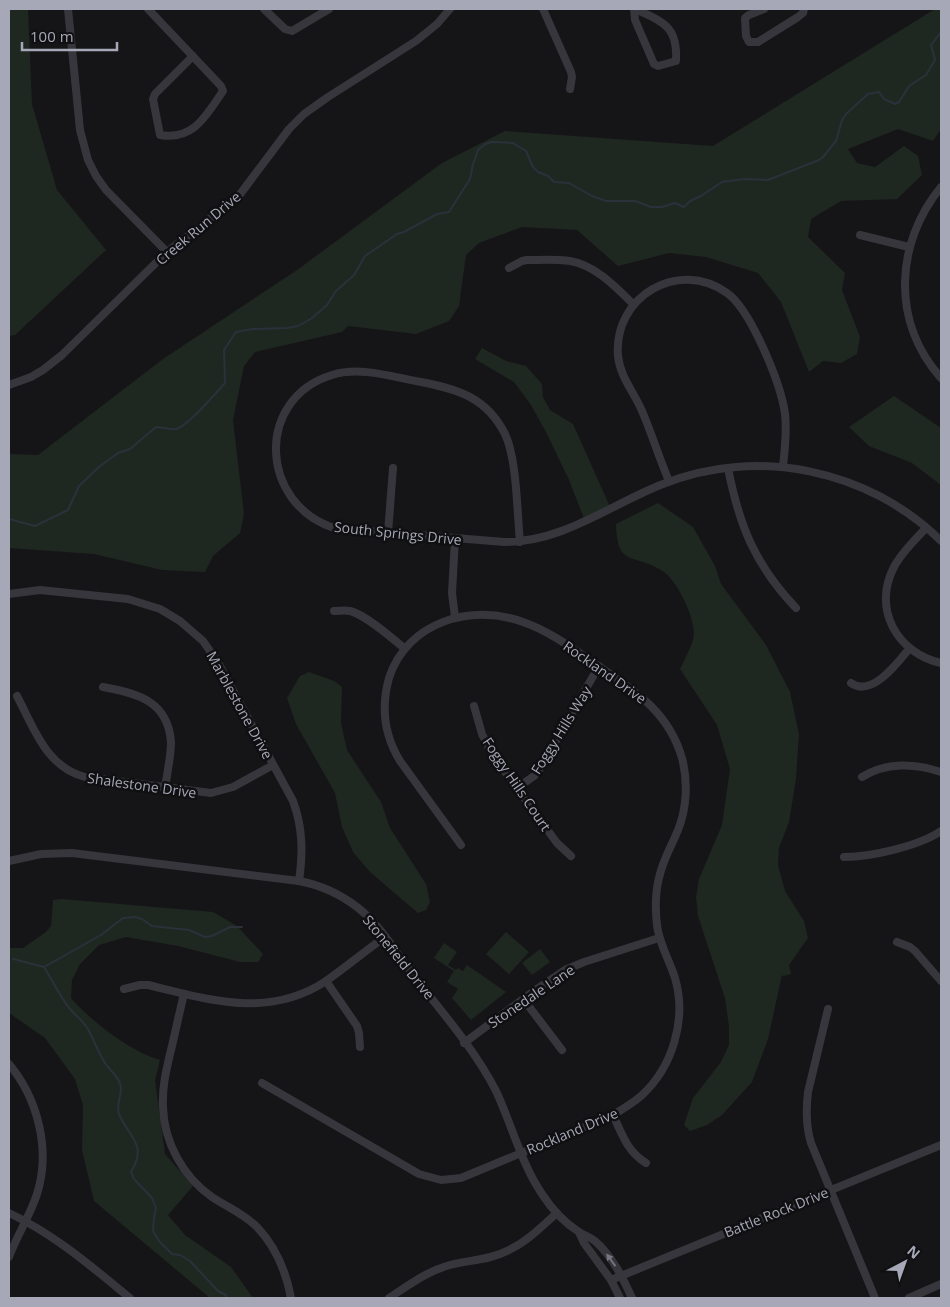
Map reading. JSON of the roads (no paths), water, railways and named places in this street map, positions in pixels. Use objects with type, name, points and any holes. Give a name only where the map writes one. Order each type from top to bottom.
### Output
[{"type":"street","points":[[68,9],[80,130],[88,160],[106,190],[167,252]]},
{"type":"street","points":[[148,9],[222,86],[223,91],[194,130],[172,135],[160,135],[153,99],[155,94],[193,56]]},
{"type":"street","points":[[264,9],[285,29],[292,31],[329,9]]},
{"type":"street","name":"Creek Run Drive","points":[[9,385],[37,374],[62,355],[167,252],[238,197],[289,129],[304,114],[416,41],[437,24],[450,9]]},
{"type":"street","points":[[543,9],[571,72],[570,89]]},
{"type":"street","points":[[634,9],[669,27],[676,61],[658,66],[654,64],[634,20],[634,9]]},
{"type":"street","points":[[764,9],[745,18],[746,36],[749,42],[758,42],[798,17],[803,13],[804,9]]},
{"type":"street","points":[[941,187],[925,210],[909,247],[905,276],[908,312],[920,346],[941,378]]},
{"type":"street","points":[[860,235],[909,247]]},
{"type":"street","points":[[509,268],[527,260],[562,260],[577,263],[595,272],[634,304]]},
{"type":"street","points":[[669,481],[642,410],[625,382],[617,347],[624,319],[634,304],[656,287],[685,280],[713,285],[728,294],[737,302],[750,321],[774,375],[785,414],[786,430],[783,466]]},
{"type":"street","name":"South Springs Drive","points":[[520,542],[510,449],[500,425],[482,405],[467,395],[450,388],[380,375],[351,372],[326,377],[312,384],[289,407],[277,435],[275,450],[281,480],[296,505],[308,515],[334,528],[455,539],[520,542],[540,539],[568,529],[679,477],[728,468],[783,466],[822,474],[861,487],[897,506],[941,541]]},
{"type":"street","points":[[388,533],[393,468]]},
{"type":"street","points":[[728,468],[737,511],[752,548],[768,574],[796,608]]},
{"type":"street","points":[[926,528],[898,561],[890,577],[887,590],[887,610],[891,623],[909,649],[920,656],[941,662]]},
{"type":"street","points":[[455,539],[452,593],[455,617]]},
{"type":"street","name":"Marblestone Drive","points":[[9,594],[53,590],[128,599],[160,609],[180,621],[203,641],[214,656],[292,801],[300,823],[302,849],[299,881]]},
{"type":"street","points":[[334,611],[355,613],[376,626],[404,648]]},
{"type":"street","name":"Rockland Drive","points":[[262,1082],[419,1174],[429,1178],[447,1180],[461,1178],[613,1116],[630,1105],[650,1087],[665,1065],[674,1041],[679,1018],[678,995],[674,976],[659,938],[656,890],[660,873],[678,831],[684,810],[686,786],[682,761],[672,733],[655,709],[639,694],[599,666],[544,631],[522,621],[490,615],[468,615],[455,617],[424,631],[404,648],[393,668],[386,690],[384,712],[388,734],[400,761],[461,845]]},
{"type":"street","points":[[851,683],[863,686],[877,681],[892,669],[909,649]]},
{"type":"street","name":"Foggy Hills Way","points":[[517,788],[539,770],[599,666]]},
{"type":"street","points":[[103,686],[139,695],[152,703],[162,715],[171,743],[165,788]]},
{"type":"street","name":"Shalestone Drive","points":[[17,696],[50,755],[70,773],[85,778],[203,793],[219,792],[233,787],[273,765]]},
{"type":"street","name":"Foggy Hills Court","points":[[474,706],[478,724],[487,744],[557,843],[571,856]]},
{"type":"street","points":[[862,777],[877,768],[893,766],[921,767],[941,772]]},
{"type":"street","points":[[844,857],[862,857],[924,840],[941,831]]},
{"type":"street","name":"Stonefield Drive","points":[[10,858],[72,853],[299,881],[324,888],[348,900],[368,916],[464,1043],[494,1089],[538,1188],[557,1213],[579,1232],[590,1237],[601,1247],[621,1275],[632,1298]]},
{"type":"street","points":[[124,989],[140,985],[232,1004],[267,1003],[298,995],[326,980],[385,937]]},
{"type":"street","name":"Stonedale Lane","points":[[464,1043],[557,976],[575,966],[659,938]]},
{"type":"street","points":[[897,942],[916,951],[941,981]]},
{"type":"street","points":[[326,980],[357,1026],[360,1047]]},
{"type":"street","points":[[184,994],[163,1085],[162,1107],[168,1138],[176,1156],[193,1180],[207,1193],[250,1222],[270,1242],[283,1266],[291,1298]]},
{"type":"street","points":[[524,1000],[562,1050]]},
{"type":"street","points":[[828,1009],[806,1106],[810,1138],[875,1298]]},
{"type":"street","points":[[9,1064],[30,1098],[42,1141],[42,1164],[39,1185],[9,1257]]},
{"type":"street","points":[[613,1116],[634,1155],[646,1163]]},
{"type":"street","name":"Battle Rock Drive","points":[[611,1280],[941,1145]]},
{"type":"street","points":[[9,1213],[70,1250],[130,1298]]},
{"type":"street","points":[[390,1298],[419,1278],[438,1269],[484,1260],[508,1251],[529,1238],[557,1213]]},
{"type":"street","name":"Stonefield Drive","points":[[579,1232],[584,1243],[611,1280],[620,1298]]},
{"type":"street","points":[[909,1298],[941,1284]]},
{"type":"waterway","points":[[9,519],[35,526],[68,510],[79,486],[100,466],[118,453],[130,449],[156,427],[176,429],[187,423],[225,383],[224,350],[236,332],[298,326],[312,318],[327,305],[336,291],[354,275],[365,256],[397,234],[437,214],[449,212],[470,179],[478,150],[485,144],[492,142],[513,143],[526,151],[533,167],[538,172],[548,176],[554,182],[569,183],[592,196],[606,201],[635,201],[651,207],[662,207],[675,203],[684,207],[690,201],[722,182],[744,179],[768,180],[819,160],[836,141],[842,120],[846,114],[868,94],[879,92],[884,99],[895,104],[899,102],[909,86],[926,75],[935,60],[931,45],[941,32]]},
{"type":"waterway","points":[[13,959],[44,967],[101,935],[123,918],[135,917],[142,919],[152,926],[189,930],[205,937],[212,936],[230,927],[242,927]]},
{"type":"waterway","points":[[44,967],[66,1004],[88,1029],[103,1059],[121,1085],[118,1110],[135,1142],[138,1155],[131,1172],[134,1179],[152,1198],[156,1208],[153,1231],[159,1241],[172,1254],[180,1255],[190,1261],[227,1298]]}]
